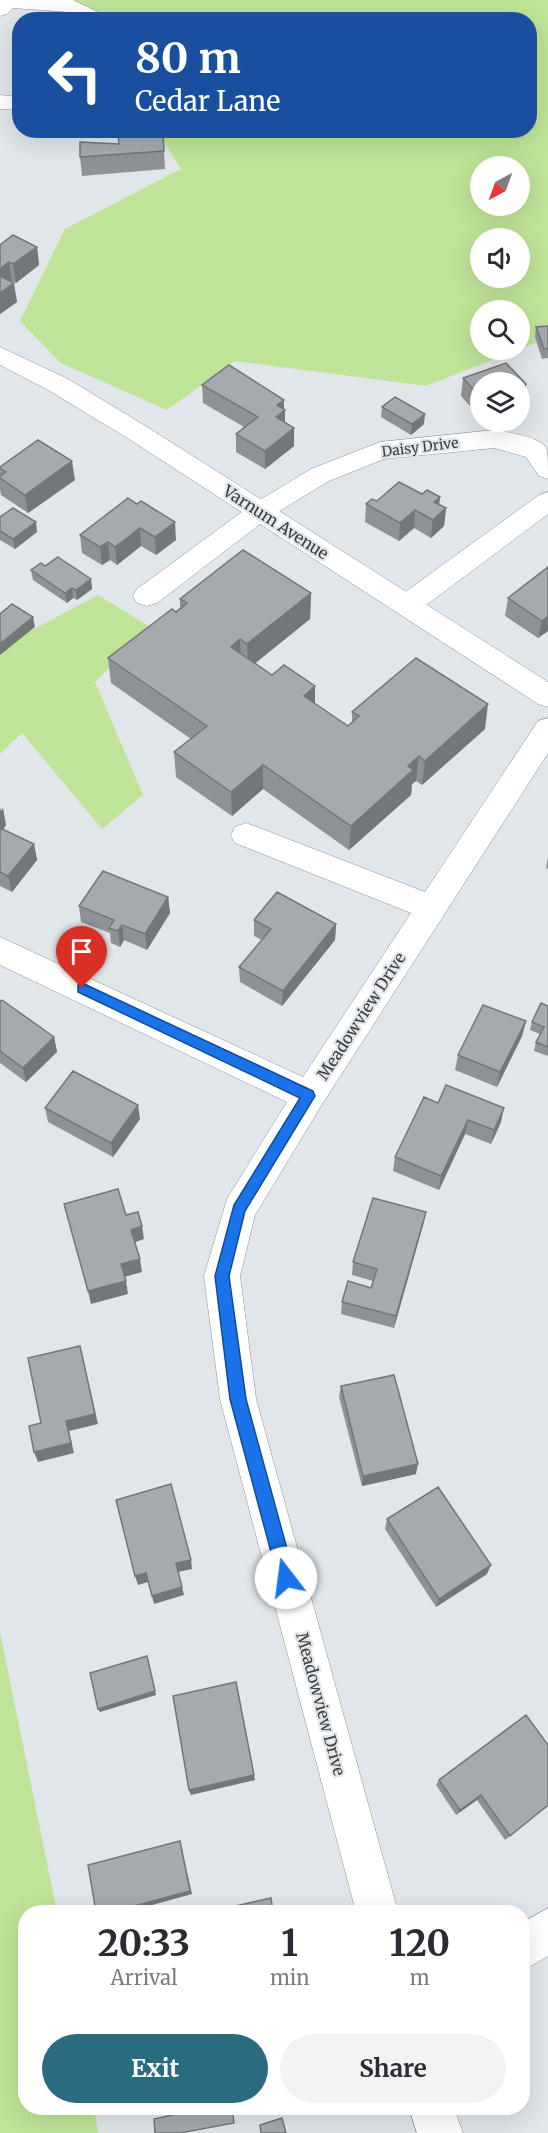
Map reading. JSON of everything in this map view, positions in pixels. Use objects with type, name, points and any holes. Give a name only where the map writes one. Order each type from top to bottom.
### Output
[{"type":"street","points":[[0,10],[7,1],[72,6],[84,12]]},
{"type":"street","name":"Varnum Avenue","points":[[0,355],[108,415],[548,696]]},
{"type":"street","name":"Daisy Drive","points":[[147,596],[259,512],[320,475],[380,450],[494,439],[517,443],[535,451],[548,470]]},
{"type":"street","points":[[407,605],[548,501]]},
{"type":"street","name":"Meadowview Drive","points":[[375,1905],[238,1399],[222,1276],[239,1210],[309,1096],[548,729]]},
{"type":"street","points":[[246,835],[432,908]]},
{"type":"street","points":[[0,950],[309,1096]]},
{"type":"street","points":[[530,1943],[548,1930]]},
{"type":"street","points":[[434,2115],[440,2133]]},
{"type":"green space","points":[[35,0],[548,0],[548,338],[530,345],[530,300],[470,300],[470,360],[492,360],[426,386],[235,361],[167,410],[61,363],[20,321],[65,229],[181,169],[161,138],[537,138],[537,12],[48,12]]},
{"type":"green space","points":[[98,595],[150,627],[95,682],[143,795],[102,829],[22,733],[0,754],[0,647]]},
{"type":"green space","points":[[0,1632],[56,1905],[18,1905],[18,2115],[95,2115],[98,2133],[0,2133]]},
{"type":"building","points":[[118,138],[163,138],[164,151],[80,157],[80,142],[119,144]]},
{"type":"building","points":[[13,235],[37,247],[13,264],[9,262],[0,269],[0,245]]},
{"type":"building","points":[[0,276],[14,283],[0,293]]},
{"type":"building","points":[[548,326],[548,348],[544,349],[536,327]]},
{"type":"building","points":[[506,363],[515,372],[480,372]]},
{"type":"building","points":[[229,365],[284,400],[277,405],[285,410],[276,417],[294,428],[265,451],[236,434],[258,417],[202,385]]},
{"type":"building","points":[[470,376],[470,386],[463,378]]},
{"type":"building","points":[[395,397],[425,414],[412,424],[382,407]]},
{"type":"building","points":[[38,440],[72,461],[25,495],[0,478],[6,472],[0,467]]},
{"type":"building","points":[[399,482],[422,494],[427,490],[440,497],[434,502],[446,508],[433,520],[415,510],[400,523],[366,504],[372,499],[377,501]]},
{"type":"building","points":[[128,498],[137,504],[141,501],[175,522],[155,537],[140,528],[115,547],[108,542],[100,547],[80,535]]},
{"type":"building","points":[[13,508],[36,522],[13,539],[0,531],[0,517]]},
{"type":"building","points":[[243,550],[311,593],[247,644],[240,639],[231,647],[272,675],[284,665],[315,686],[304,696],[348,726],[359,716],[352,712],[416,658],[488,704],[425,761],[419,756],[408,766],[413,770],[351,826],[263,765],[231,792],[174,752],[207,726],[108,658],[172,609],[176,612],[187,603],[180,599]]},
{"type":"building","points":[[58,557],[91,579],[76,590],[72,588],[65,593],[31,570],[41,563],[45,566]]},
{"type":"building","points":[[548,567],[548,616],[542,621],[508,598]]},
{"type":"building","points":[[12,604],[33,617],[0,644],[0,614]]},
{"type":"building","points":[[0,828],[34,844],[8,876],[0,872]]},
{"type":"building","points":[[103,871],[168,897],[145,934],[122,925],[118,931],[109,928],[114,920],[79,906]]},
{"type":"building","points":[[277,892],[336,924],[283,991],[239,967],[271,929],[254,920]]},
{"type":"building","points":[[2,1000],[54,1037],[23,1068],[0,1051],[0,1001]]},
{"type":"building","points":[[541,1003],[548,1006],[548,1047],[536,1042],[544,1027],[532,1022]]},
{"type":"building","points":[[483,1005],[526,1021],[500,1072],[458,1055]]},
{"type":"building","points":[[73,1071],[138,1105],[111,1143],[45,1108]]},
{"type":"building","points":[[446,1085],[504,1108],[494,1130],[468,1120],[441,1176],[395,1157],[424,1097],[438,1103]]},
{"type":"building","points":[[118,1189],[126,1215],[138,1212],[142,1226],[131,1230],[140,1259],[121,1264],[126,1281],[88,1291],[64,1204]]},
{"type":"building","points":[[373,1198],[426,1212],[396,1316],[342,1302],[348,1281],[371,1288],[377,1269],[353,1262]]},
{"type":"building","points":[[80,1346],[95,1414],[66,1421],[71,1443],[34,1452],[29,1426],[41,1423],[28,1358]]},
{"type":"building","points":[[394,1375],[418,1464],[363,1476],[341,1386]]},
{"type":"building","points":[[171,1484],[191,1560],[176,1563],[182,1587],[152,1596],[146,1573],[135,1576],[116,1500]]},
{"type":"building","points":[[438,1487],[491,1565],[439,1599],[387,1519]]},
{"type":"building","points":[[147,1656],[155,1691],[98,1709],[90,1673]]},
{"type":"building","points":[[236,1682],[254,1775],[189,1790],[173,1696]]},
{"type":"building","points":[[526,1715],[548,1745],[548,1805],[510,1836],[481,1795],[460,1810],[439,1780]]},
{"type":"building","points":[[180,1841],[190,1891],[138,1905],[95,1905],[88,1865]]},
{"type":"building","points":[[271,1898],[272,1905],[240,1905]]},
{"type":"building","points":[[172,2115],[233,2115],[234,2123],[180,2133],[155,2133],[154,2119]]},
{"type":"building","points":[[282,2118],[286,2133],[261,2133],[260,2125]]},
{"type":"route","points":[[82,988],[309,1096],[239,1210],[222,1276],[238,1399],[286,1578]]}]
